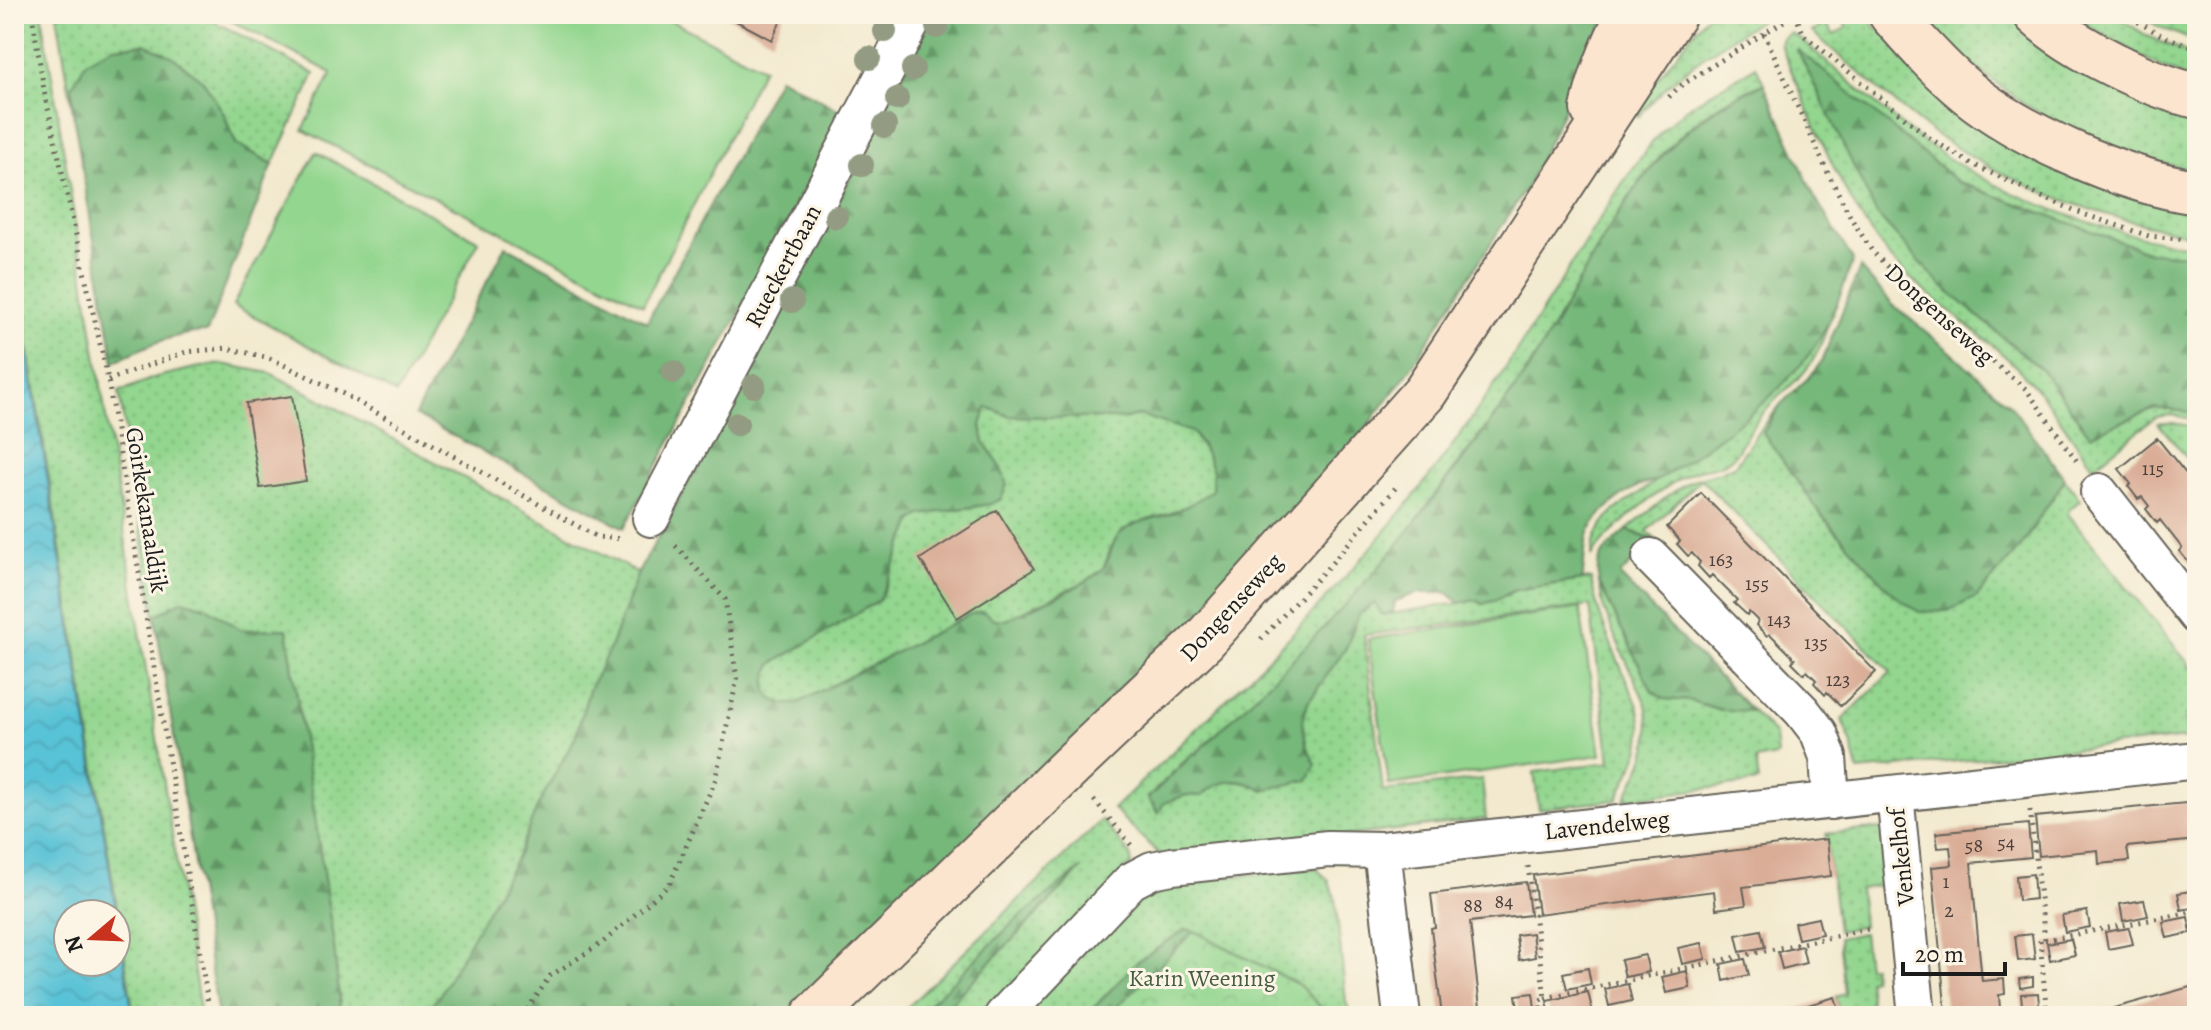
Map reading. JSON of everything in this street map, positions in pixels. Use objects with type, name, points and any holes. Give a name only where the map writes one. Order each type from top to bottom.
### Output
[{"type":"main road","name":"Dongenseweg","points":[[1586,146],[1597,87],[1629,14]]},
{"type":"main road","name":"Dongenseweg","points":[[814,1016],[1204,640],[1425,392],[1674,14]]},
{"type":"main road","points":[[1891,14],[1961,87],[2002,116],[2068,152],[2139,178],[2197,192]]},
{"type":"main road","points":[[2036,14],[2072,40],[2140,77],[2197,96]]},
{"type":"street","name":"Rueckertbaan","points":[[651,518],[916,14]]},
{"type":"street","points":[[2099,492],[2197,616]]},
{"type":"street","points":[[1651,557],[1802,711],[1819,733],[1828,757],[1831,801]]},
{"type":"street","name":"Lavendelweg","points":[[1152,870],[1328,849],[1382,850],[2197,760]]},
{"type":"street","name":"Venkelhof","points":[[1895,794],[1917,1016]]},
{"type":"street","points":[[1382,850],[1402,1016]]},
{"type":"street","points":[[1003,1016],[1131,881],[1152,870]]},
{"type":"path","name":"Goirkekanaaldijk","points":[[32,14],[44,90],[108,380],[210,1016]]},
{"type":"path","points":[[2124,14],[2159,34],[2197,49]]},
{"type":"path","name":"Dongenseweg","points":[[1764,33],[1826,169],[1872,251],[1931,311],[2026,389],[2099,492]]},
{"type":"path","points":[[108,380],[186,352],[227,348],[269,358],[338,391],[597,537],[631,540],[651,518],[725,599],[737,679],[715,781],[669,885],[602,943],[550,976],[523,1016]]},
{"type":"path","points":[[2027,779],[2045,940]]},
{"type":"path","points":[[1094,800],[1152,870]]},
{"type":"path","points":[[1524,834],[1545,998]]},
{"type":"path","points":[[2047,1016],[2040,940],[2197,911]]},
{"type":"path","points":[[1542,1016],[1540,1000],[1545,998],[1908,920]]},
{"type":"green space","points":[[14,14],[42,14],[201,1016],[134,1016],[128,978],[132,978],[132,898],[115,898],[14,256]]},
{"type":"green space","points":[[57,14],[200,14],[315,74],[273,164],[236,144],[223,112],[72,86],[74,119]]},
{"type":"green space","points":[[218,14],[658,14],[763,68],[643,305],[303,130],[332,73]]},
{"type":"green space","points":[[934,14],[1608,14],[1528,185],[1409,371],[1303,512],[1185,643],[792,1016],[419,1016],[438,998],[517,857],[538,805],[575,738],[589,690],[610,648],[638,573],[758,358]],"holes":[[[987,407],[1009,416],[1126,419],[1140,415],[1192,432],[1202,445],[1213,471],[1212,490],[1181,509],[1128,528],[1116,539],[1103,568],[1057,596],[1005,620],[994,619],[983,611],[970,614],[796,704],[772,699],[767,688],[772,664],[879,600],[913,521],[921,515],[991,504],[1001,499],[1007,485],[1000,466],[984,442],[981,425]]]},
{"type":"green space","points":[[1708,14],[1770,14],[1683,72],[1638,117],[1631,112]]},
{"type":"green space","points":[[1866,14],[1876,28],[2197,210],[2197,235],[2162,229],[2060,199],[1965,153],[1903,110],[1812,32],[1826,24],[1834,35],[1847,27],[1839,16]]},
{"type":"green space","points":[[1919,14],[2007,14],[2033,37],[2197,116],[2197,173],[2100,144],[2027,106],[1959,55]]},
{"type":"green space","points":[[2068,14],[2113,14],[2149,37],[2197,56],[2197,81],[2161,67]]},
{"type":"green space","points":[[2136,14],[2197,14],[2197,42],[2160,27]]},
{"type":"green space","points":[[1790,33],[1920,139],[1982,177],[2016,194],[2089,222],[2197,247],[2197,256],[2149,252],[1958,182],[1798,51],[1941,285],[2041,369],[2090,435],[2155,408],[2197,413],[2197,420],[2171,415],[2156,417],[2093,467],[2056,414],[2014,365],[1916,283],[1880,245],[1850,199],[1780,44],[1782,38]]},
{"type":"green space","points":[[145,44],[172,56],[204,82],[223,112],[236,144],[273,164],[207,332],[170,338],[114,362],[74,119],[72,86],[86,62],[112,47]]},
{"type":"green space","points":[[1797,49],[1958,182],[2149,252],[2197,256],[2197,413],[2155,408],[2090,435],[2041,369],[1941,285],[1877,215]]},
{"type":"green space","points":[[1756,66],[1764,84],[1721,104],[1684,132],[1656,161],[1609,229],[1519,384],[1388,557],[1308,645],[1148,798],[1163,803],[1186,795],[1202,796],[1216,785],[1232,781],[1264,790],[1316,764],[1307,747],[1302,722],[1308,702],[1346,648],[1359,614],[1375,603],[1383,615],[1478,600],[1494,601],[1515,590],[1591,579],[1605,628],[1638,706],[1641,721],[1638,755],[1617,800],[1539,809],[1534,772],[1610,762],[1590,606],[1364,635],[1383,791],[1482,779],[1486,819],[1170,857],[1159,854],[1113,809],[1309,616],[1418,491],[1492,388],[1622,184],[1657,136],[1690,106]]},
{"type":"green space","points":[[779,77],[846,114],[624,528],[415,415],[506,246],[647,322]]},
{"type":"green space","points":[[1764,84],[1815,198],[1853,260],[1828,324],[1802,363],[1786,382],[1726,432],[1659,480],[1640,485],[1614,502],[1595,522],[1588,535],[1582,580],[1515,590],[1482,604],[1478,600],[1459,603],[1448,593],[1418,593],[1395,601],[1393,613],[1382,615],[1375,603],[1359,614],[1346,648],[1308,702],[1302,722],[1307,747],[1316,764],[1308,780],[1264,790],[1232,781],[1216,785],[1202,796],[1186,795],[1164,803],[1158,814],[1148,798],[1335,616],[1387,557],[1456,469],[1527,371],[1624,206],[1652,168],[1683,134],[1720,106]]},
{"type":"green space","points":[[316,152],[479,241],[396,394],[233,305]]},
{"type":"green space","points":[[1860,268],[1893,305],[2011,406],[2065,479],[2022,545],[1977,597],[1948,611],[1919,612],[1894,595],[1823,517],[1763,433],[1781,404],[1822,361]]},
{"type":"green space","points":[[1832,314],[1810,365],[1761,416],[1733,456],[1722,465],[1684,476],[1654,496],[1609,535],[1592,557],[1598,532],[1614,511],[1764,401],[1816,344]]},
{"type":"green space","points":[[222,364],[270,373],[638,573],[610,648],[589,690],[575,738],[538,805],[517,857],[438,999],[419,1016],[343,1016],[340,1008],[334,946],[287,629],[242,630],[206,607],[183,600],[155,616],[119,392],[156,377]]},
{"type":"green space","points":[[1781,404],[1764,433],[1823,517],[1894,595],[1977,597],[2022,545],[2065,479],[2080,500],[2068,514],[2197,674],[2197,713],[2185,715],[2187,738],[1858,771],[1842,720],[1891,672],[1701,479],[1647,531],[1657,541],[1627,530],[1689,482],[1735,465]]},
{"type":"green space","points":[[987,407],[1009,416],[1126,419],[1140,415],[1192,432],[1213,471],[1212,490],[1198,501],[1123,530],[1113,543],[1103,569],[1086,581],[1005,620],[957,619],[796,704],[772,699],[768,694],[767,681],[772,664],[879,600],[913,521],[921,515],[991,504],[1001,499],[1000,466],[984,442],[981,425]]},
{"type":"green space","points":[[2158,423],[2197,427],[2197,470]]},
{"type":"green space","points":[[1627,530],[1654,541],[1621,577],[1752,711],[1721,710],[1691,701],[1664,699],[1652,691],[1599,583],[1600,558]]},
{"type":"green space","points":[[1599,583],[1652,691],[1664,699],[1691,701],[1721,710],[1752,711],[1775,735],[1777,756],[1756,760],[1759,782],[1625,799],[1646,754],[1648,719],[1646,704],[1603,606]]},
{"type":"green space","points":[[183,600],[206,607],[242,630],[287,629],[343,1016],[218,1016],[155,616]]},
{"type":"green space","points":[[1580,608],[1601,755],[1389,785],[1368,639]]},
{"type":"green space","points":[[1102,820],[1130,855],[1132,864],[988,1016],[938,1016],[1075,876],[1015,921],[917,1016],[898,1016]]},
{"type":"green space","points":[[1881,828],[1887,885],[1859,889],[1863,926],[1838,931],[1826,834]]},
{"type":"green space","points":[[1082,868],[938,1016],[917,1016],[1015,921]]},
{"type":"green space","points":[[1316,868],[1328,880],[1335,897],[1346,1001],[1351,1016],[1329,1016],[1299,985],[1194,931],[1138,961],[1086,1016],[1021,1016],[1129,902],[1157,884]]},
{"type":"green space","name":"Karin Weening","points":[[1186,929],[1299,985],[1329,1016],[1086,1016],[1138,961]]},
{"type":"green space","name":"Karin Weening","points":[[1194,931],[1299,985],[1329,1016],[1108,1016]]},
{"type":"green space","points":[[1863,933],[1867,967],[1872,966],[1873,979],[1868,980],[1872,1016],[1841,1016],[1835,997],[1845,994],[1839,938]]},
{"type":"water","points":[[14,267],[114,898],[52,898],[52,978],[127,978],[133,1016],[14,1016]]},
{"type":"building","points":[[723,14],[784,14],[772,40]]},
{"type":"building","points":[[292,396],[306,481],[260,488],[246,403]]},
{"type":"building","points":[[2157,438],[2197,487],[2197,566],[2193,561],[2189,563],[2179,551],[2182,548],[2160,520],[2157,523],[2146,509],[2149,506],[2142,497],[2138,499],[2119,469]]},
{"type":"building","points":[[1701,493],[1876,672],[1841,706],[1827,692],[1825,695],[1807,671],[1804,674],[1792,662],[1795,659],[1770,634],[1767,636],[1756,625],[1758,621],[1749,612],[1747,615],[1734,603],[1737,600],[1712,575],[1709,578],[1692,553],[1688,556],[1677,544],[1680,541],[1667,527]]},
{"type":"building","points":[[997,510],[1034,569],[957,618],[920,559]]},
{"type":"building","points":[[2197,802],[2197,840],[2127,847],[2129,861],[2099,864],[2098,850],[2039,856],[2035,817]]},
{"type":"building","points":[[2028,824],[2031,857],[1971,863],[1982,981],[2004,979],[2005,994],[1999,995],[2000,1009],[1984,1011],[1985,1016],[1946,1016],[1932,867],[1952,865],[1950,847],[1938,848],[1936,833]]},
{"type":"building","points":[[1827,839],[1831,876],[1743,887],[1746,905],[1716,909],[1714,891],[1538,914],[1533,875]]},
{"type":"building","points":[[2033,874],[2035,899],[2018,901],[2016,876]]},
{"type":"building","points":[[1526,882],[1530,915],[1470,922],[1481,1016],[1442,1016],[1431,928],[1435,927],[1431,894]]},
{"type":"building","points":[[2197,890],[2197,907],[2181,910],[2178,893]]},
{"type":"building","points":[[2144,900],[2148,916],[2123,921],[2120,904]]},
{"type":"building","points":[[2087,911],[2090,927],[2065,932],[2062,915]]},
{"type":"building","points":[[2188,917],[2191,933],[2167,938],[2163,922]]},
{"type":"building","points":[[1818,918],[1822,934],[1798,939],[1794,923]]},
{"type":"building","points":[[2129,928],[2133,944],[2108,949],[2105,932]]},
{"type":"building","points":[[1761,930],[1765,947],[1740,952],[1736,935]]},
{"type":"building","points":[[1532,933],[1535,957],[1519,960],[1516,935]]},
{"type":"building","points":[[2032,934],[2035,959],[2018,961],[2015,936]]},
{"type":"building","points":[[2071,939],[2075,955],[2050,960],[2047,943]]},
{"type":"building","points":[[1702,943],[1706,959],[1682,964],[1678,948]]},
{"type":"building","points":[[1802,946],[1806,963],[1782,969],[1778,952]]},
{"type":"building","points":[[1645,955],[1649,972],[1625,977],[1621,960]]},
{"type":"building","points":[[1745,959],[1749,975],[1724,981],[1721,964]]},
{"type":"building","points":[[1588,968],[1591,984],[1567,989],[1563,973]]},
{"type":"building","points":[[1687,971],[1690,988],[1666,993],[1662,977]]},
{"type":"building","points":[[2033,977],[2033,986],[2020,988],[2019,979]]},
{"type":"building","points":[[1628,984],[1632,1001],[1609,1006],[1605,989]]},
{"type":"building","points":[[2197,985],[2197,1016],[2089,1016],[2089,1015]]},
{"type":"building","points":[[1588,992],[1592,1009],[1550,1016],[1547,1001]]},
{"type":"building","points":[[1533,993],[1536,1016],[1519,1016],[1516,995]]},
{"type":"building","points":[[2038,993],[2040,1016],[2023,1016],[2021,994]]},
{"type":"building","points":[[1835,997],[1841,1016],[1774,1016],[1774,1015]]}]
